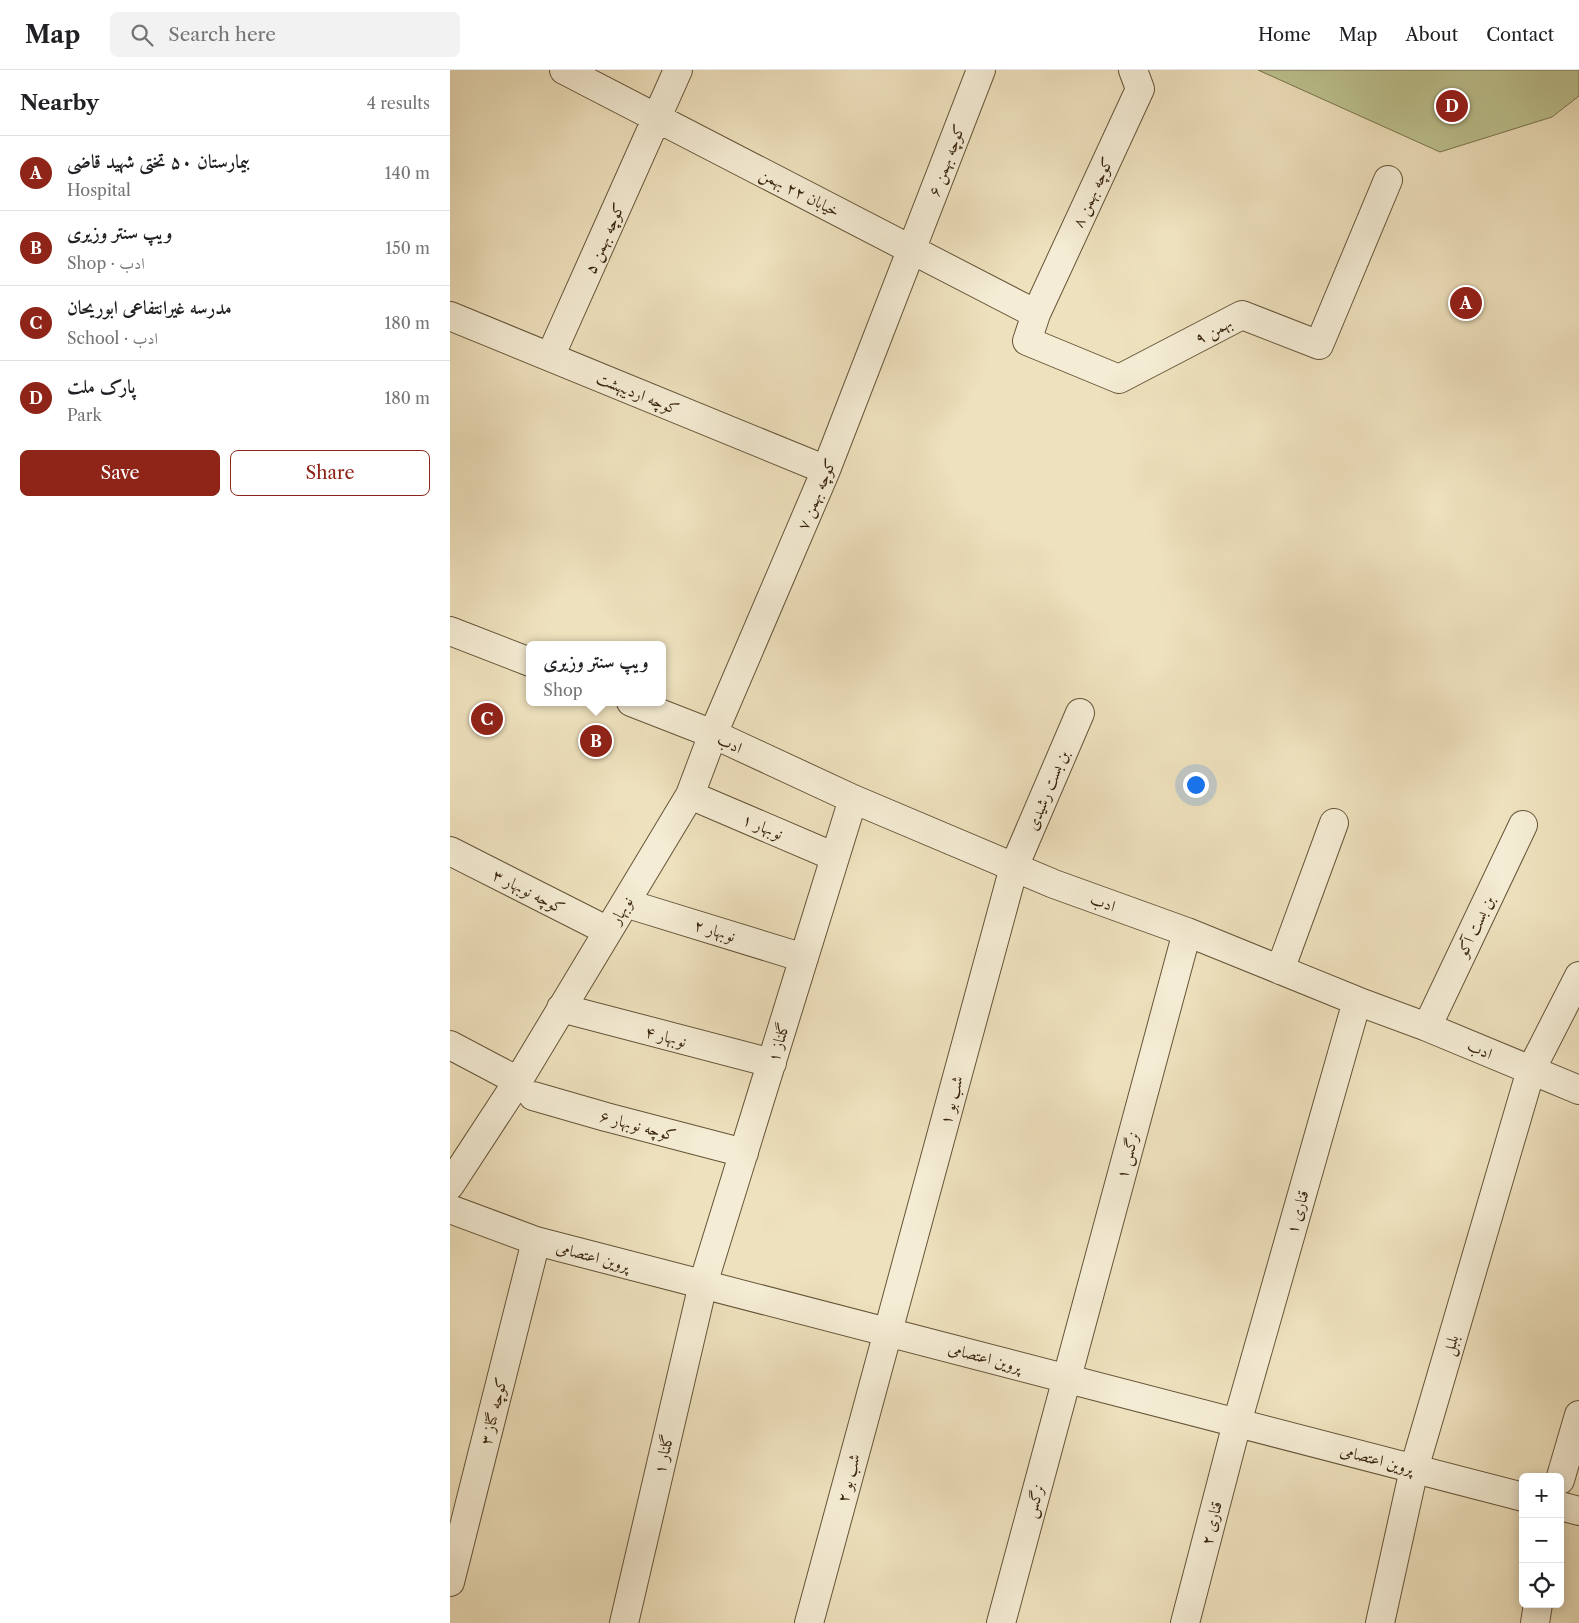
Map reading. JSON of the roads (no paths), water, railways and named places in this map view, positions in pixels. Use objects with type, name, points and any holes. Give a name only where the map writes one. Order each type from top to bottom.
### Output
[{"type":"street","name":"خیابان ۲۲ بهمن","points":[[564,70],[1036,314]]},
{"type":"street","name":"کوچه بهمن ۵","points":[[550,357],[678,70]]},
{"type":"street","name":"کوچه بهمن ۶","points":[[912,250],[981,70]]},
{"type":"street","name":"کوچه بهمن ۸","points":[[1036,314],[1140,89],[1133,70]]},
{"type":"street","name":"بهمن ۹","points":[[1036,314],[1028,341],[1118,379],[1242,314],[1319,345],[1388,180]]},
{"type":"street","name":"کوچه بهمن ۷","points":[[712,734],[826,470],[912,250]]},
{"type":"street","name":"کوچه اردیبهشت","points":[[450,316],[826,470]]},
{"type":"street","points":[[450,631],[526,660]]},
{"type":"street","name":"ادب","points":[[641,706],[712,734],[853,799],[1054,884],[1187,932],[1579,1090]]},
{"type":"street","name":"بن بست رشیدی","points":[[1014,867],[1080,713]]},
{"type":"street","name":"نوبهار","points":[[450,1185],[525,1089],[562,1008],[690,794],[712,734]]},
{"type":"street","name":"نوبهار ۱","points":[[690,794],[835,857]]},
{"type":"street","name":"گلناز ۱","points":[[703,1284],[853,799]]},
{"type":"street","points":[[1280,970],[1334,823]]},
{"type":"street","name":"بن بست آکو","points":[[1426,1027],[1523,825]]},
{"type":"street","name":"کوچه نوبهار ۳","points":[[450,850],[608,931]]},
{"type":"street","name":"شب بو ۱","points":[[888,1332],[1014,867]]},
{"type":"street","name":"نوبهار ۲","points":[[625,903],[804,958]]},
{"type":"street","name":"نرگس ۱","points":[[1067,1379],[1187,932]]},
{"type":"street","name":"بلبل","points":[[1380,1623],[1414,1469],[1531,1070],[1579,976]]},
{"type":"street","name":"قناری ۱","points":[[1237,1423],[1357,1001]]},
{"type":"street","name":"نوبهار ۴","points":[[562,1008],[772,1063]]},
{"type":"street","points":[[450,1045],[525,1089]]},
{"type":"street","name":"کوچه نوبهار ۶","points":[[525,1089],[606,1117],[744,1152]]},
{"type":"street","name":"پروین اعتصامی","points":[[450,1209],[536,1241],[1519,1496]]},
{"type":"street","name":"کوچه گناز ۳","points":[[450,1582],[536,1241]]},
{"type":"street","name":"گلنار ۱","points":[[624,1623],[703,1284]]},
{"type":"street","name":"شب بو ۲","points":[[809,1623],[888,1332]]},
{"type":"street","name":"نرگس","points":[[1001,1623],[1067,1379]]},
{"type":"street","points":[[1562,1473],[1579,1416]]},
{"type":"street","name":"قناری ۲","points":[[1185,1623],[1237,1423]]},
{"type":"street","points":[[1564,1507],[1579,1511]]},
{"type":"street","points":[[1535,1623],[1537,1608]]},
{"type":"place","name":"پارک ملت","points":[[1452,106]]},
{"type":"place","name":"بیمارستان ۵۰ تختی شهید قاضی","points":[[1466,303]]},
{"type":"place","name":"مدرسه غیرانتفاعی ابوریحان","points":[[487,719]]},
{"type":"place","name":"ویپ سنتر وزیری","points":[[596,741]]}]
